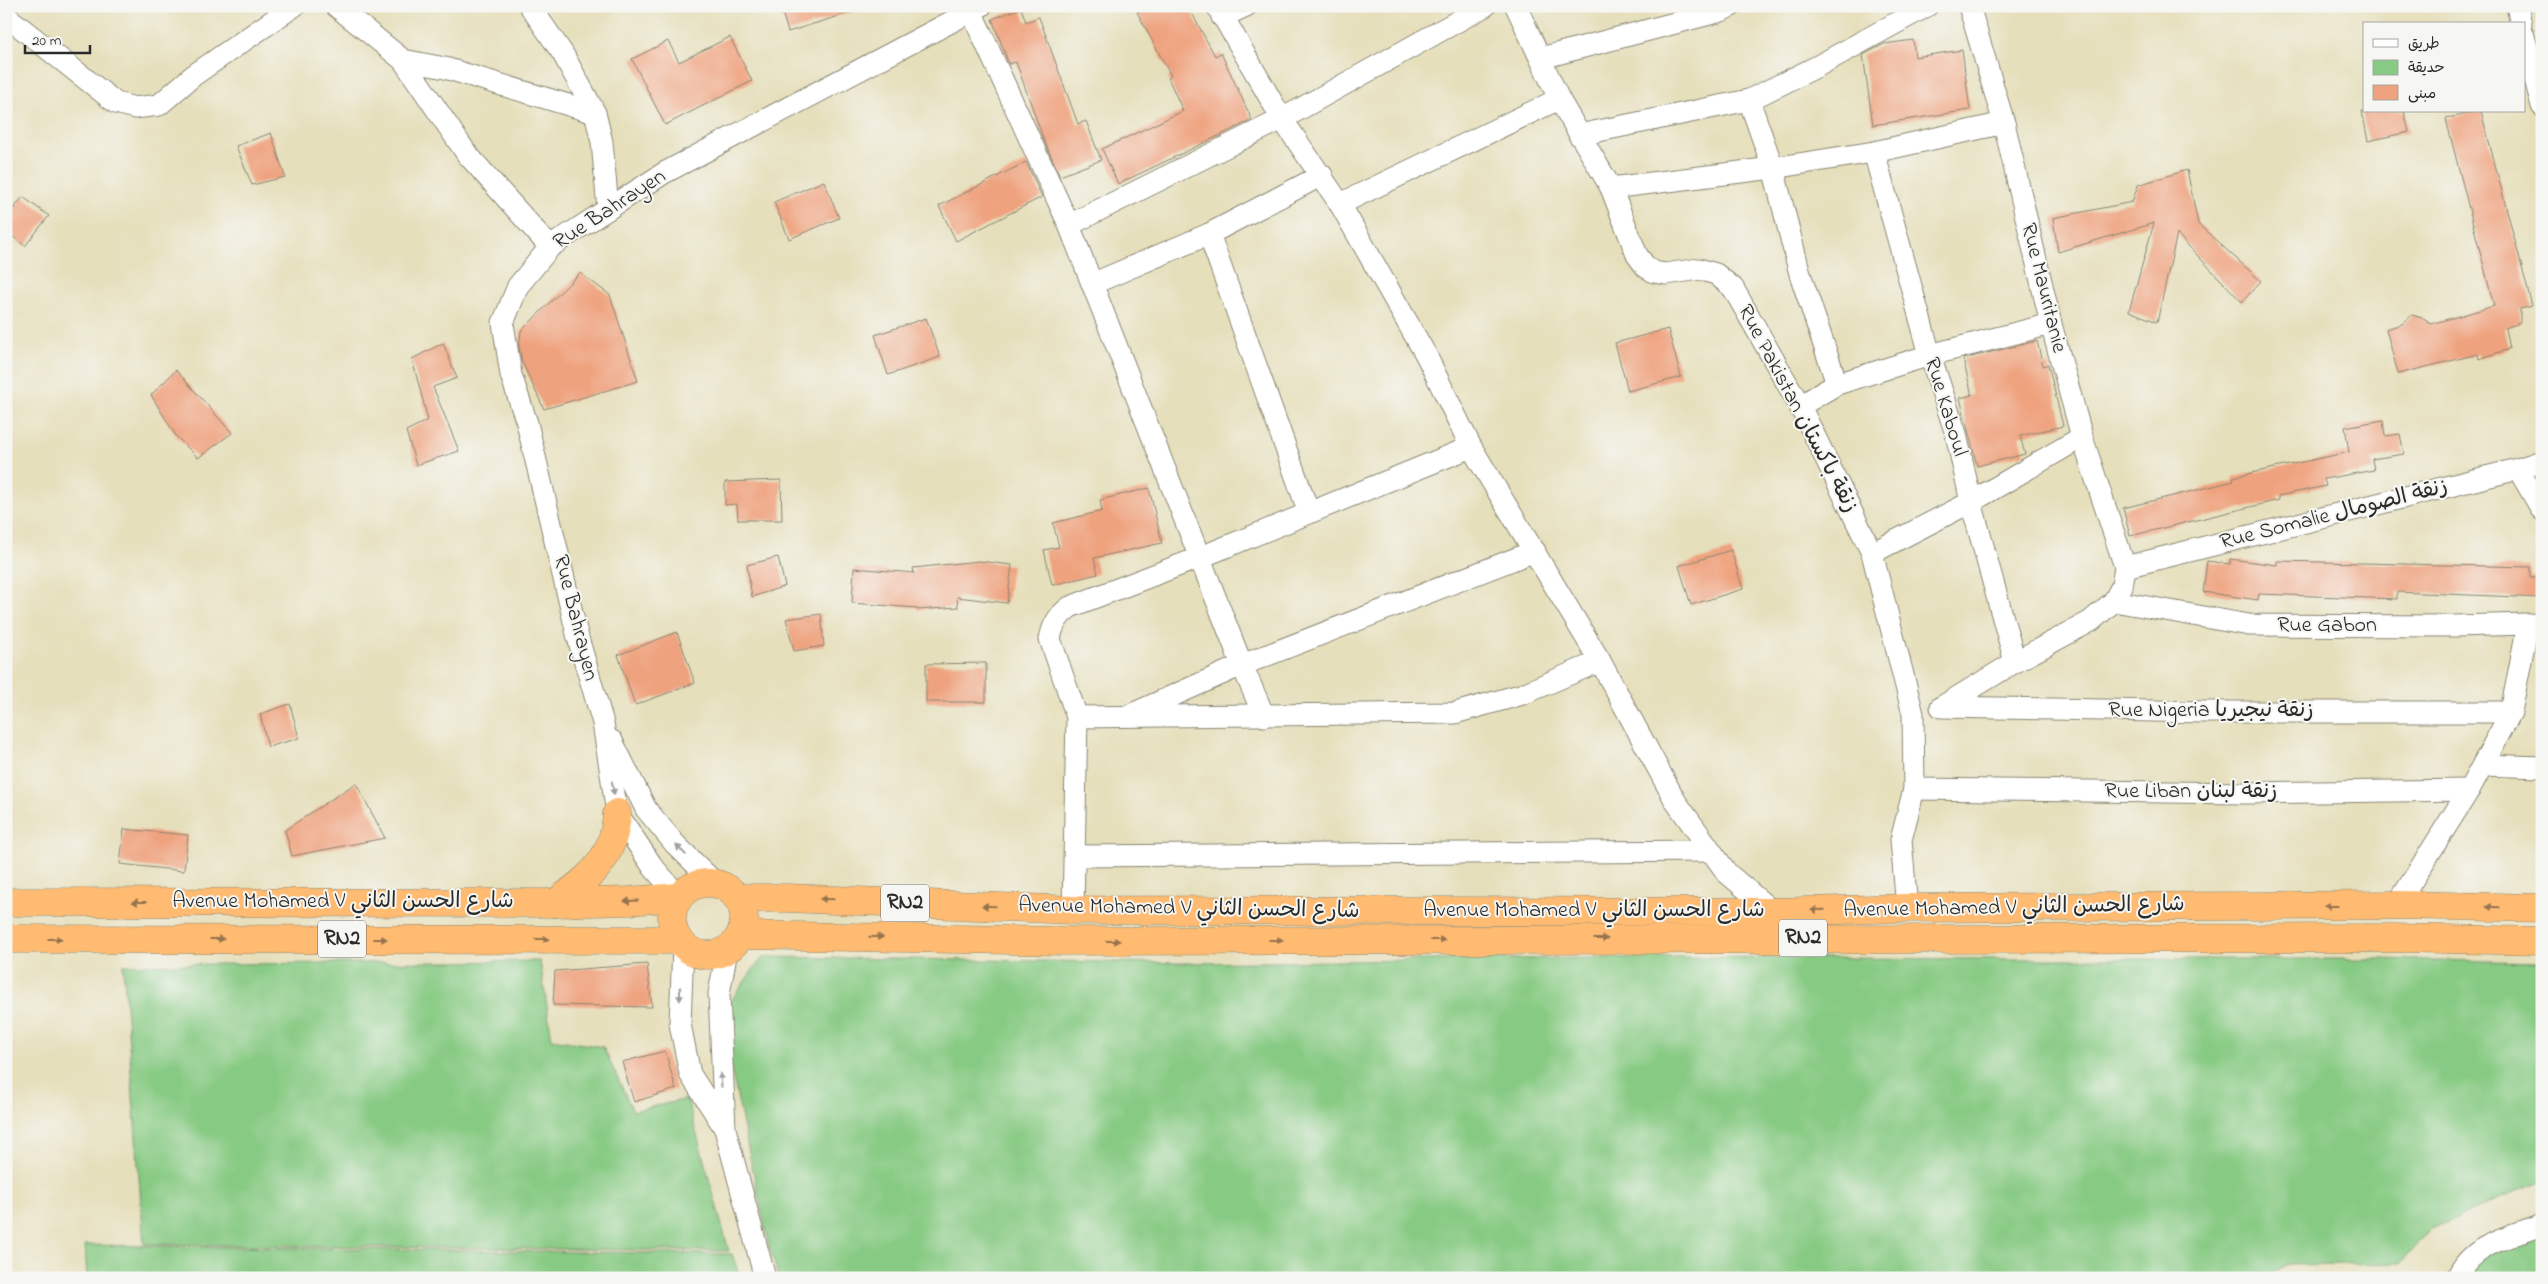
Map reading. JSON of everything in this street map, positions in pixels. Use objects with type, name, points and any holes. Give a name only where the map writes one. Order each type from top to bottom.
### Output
[{"type":"highway","points":[[555,903],[598,867],[611,849],[617,813]]},
{"type":"highway","name":"RN2","points":[[679,897],[700,884],[726,891]]},
{"type":"highway","points":[[726,891],[744,916],[733,943]]},
{"type":"highway","name":"Avenue Mohamed V شارع الحسن الثاني","points":[[726,891],[787,898],[1073,910],[1773,912],[1907,908],[2397,905],[2542,908]]},
{"type":"highway","points":[[679,897],[672,918],[680,943]]},
{"type":"highway","name":"Avenue Mohamed V شارع الحسن الثاني","points":[[6,902],[555,903],[629,901],[679,897]]},
{"type":"highway","name":"Avenue Mohamed V شارع الحسن الثاني","points":[[733,943],[1930,938],[2394,938],[2542,941]]},
{"type":"highway","name":"Avenue Mohamed V شارع الحسن الثاني","points":[[6,939],[680,943]]},
{"type":"highway","name":"RN2","points":[[680,943],[693,952],[704,955],[716,955],[733,943]]},
{"type":"street","points":[[6,16],[116,103],[135,108],[159,104],[194,75],[294,6]]},
{"type":"street","points":[[336,6],[403,60],[467,154],[550,247]]},
{"type":"street","points":[[530,6],[563,54],[596,113],[602,142],[608,209]]},
{"type":"street","points":[[1246,6],[1220,12],[1282,119],[1340,204],[1426,355],[1471,447],[1600,661],[1676,802],[1727,873],[1773,912]]},
{"type":"street","points":[[1070,225],[1282,119],[1485,6]]},
{"type":"street","name":"Rue Pakistan زنقة باكستان","points":[[1516,6],[1559,99],[1612,188],[1637,255],[1646,267],[1654,272],[1666,274],[1699,269],[1716,274],[1733,288],[1800,406],[1872,553],[1913,714],[1914,788],[1902,840],[1907,908]]},
{"type":"street","points":[[1541,58],[1721,11],[1730,6]]},
{"type":"street","points":[[1579,135],[1748,100],[1816,67],[1926,6]]},
{"type":"street","name":"Rue Mauritanie","points":[[1969,6],[2004,123],[2051,324],[2082,437],[2125,567]]},
{"type":"street","points":[[2517,6],[2521,22]]},
{"type":"street","points":[[976,9],[1070,225],[1242,665],[1264,716]]},
{"type":"street","name":"Rue Bahrayen","points":[[679,897],[653,866],[617,813],[603,723],[578,638],[527,423],[511,375],[503,322],[518,286],[550,247],[664,173],[976,9]]},
{"type":"street","points":[[2526,44],[2542,106]]},
{"type":"street","points":[[403,60],[445,68],[596,113]]},
{"type":"street","points":[[1340,204],[1559,99]]},
{"type":"street","points":[[1748,100],[1772,168],[1800,274],[1837,384]]},
{"type":"street","points":[[1612,188],[1772,168],[1874,152],[2004,123]]},
{"type":"street","name":"Rue Kaboul","points":[[1874,152],[1930,355],[1956,434],[1971,502],[2015,662]]},
{"type":"street","points":[[1092,284],[1209,234],[1322,175]]},
{"type":"street","points":[[1209,234],[1309,513]]},
{"type":"street","points":[[1800,406],[1837,384],[1930,355],[2051,324]]},
{"type":"street","points":[[1872,553],[1971,502],[2082,437]]},
{"type":"street","points":[[1073,910],[1077,717],[1050,639],[1052,627],[1059,616],[1070,607],[1201,557],[1471,447]]},
{"type":"street","name":"Rue Somalie زنقة الصومال","points":[[2125,567],[2518,469],[2542,461]]},
{"type":"street","points":[[2518,469],[2542,510]]},
{"type":"street","points":[[1124,718],[1242,665],[1404,600],[1535,551]]},
{"type":"street","points":[[1944,706],[2015,662],[2091,621],[2114,601],[2122,586],[2125,567]]},
{"type":"street","name":"Rue Gabon","points":[[2114,601],[2249,625],[2535,625]]},
{"type":"street","points":[[2397,905],[2469,790],[2511,712],[2535,625]]},
{"type":"street","points":[[1077,717],[1455,713],[1523,694],[1600,661]]},
{"type":"street","name":"Rue Nigeria زنقة نيجيريا","points":[[1913,714],[1944,706],[2207,712],[2511,712]]},
{"type":"street","name":"Rue Bahrayen","points":[[603,723],[646,808],[675,844],[726,891]]},
{"type":"street","points":[[2483,765],[2542,766]]},
{"type":"street","name":"Rue Liban زنقة لبنان","points":[[1914,788],[2246,793],[2469,790]]},
{"type":"street","points":[[1075,856],[1710,851]]},
{"type":"street","points":[[680,943],[680,1024],[690,1074],[725,1129]]},
{"type":"street","points":[[733,943],[719,994],[725,1129],[765,1278]]},
{"type":"street","points":[[2457,1278],[2466,1262],[2478,1250],[2542,1225]]},
{"type":"green space","points":[[762,957],[1180,963],[1674,957],[2379,959],[2542,962],[2542,1180],[2429,1230],[2401,1263],[2288,1265],[2263,1278],[779,1278],[769,1246],[720,1016]]},
{"type":"green space","points":[[540,961],[552,1039],[603,1047],[633,1111],[687,1099],[729,1251],[144,1244],[123,965]]},
{"type":"green space","points":[[2542,1219],[2542,1278],[2470,1278],[2478,1243]]},
{"type":"green space","points":[[85,1245],[732,1254],[740,1278],[87,1278]]},
{"type":"building","points":[[780,6],[857,6],[858,10],[788,32]]},
{"type":"building","points":[[1148,6],[1188,6],[1215,56],[1221,53],[1252,120],[1118,184],[1102,149],[1183,111],[1168,78],[1171,76],[1137,12]]},
{"type":"building","points":[[1021,8],[1026,22],[1039,17],[1078,124],[1086,121],[1101,160],[1060,176],[1043,138],[1016,62],[1009,64],[992,19]]},
{"type":"building","points":[[730,37],[752,81],[665,125],[632,59],[668,41],[679,62]]},
{"type":"building","points":[[1913,40],[1915,57],[1962,50],[1970,110],[1873,125],[1863,55],[1884,44]]},
{"type":"building","points":[[2362,111],[2404,112],[2409,132],[2368,141]]},
{"type":"building","points":[[2472,112],[2481,112],[2532,306],[2520,309],[2520,323],[2505,328],[2509,349],[2479,359],[2478,354],[2398,374],[2386,329],[2402,324],[2412,315],[2422,318],[2431,324],[2494,306],[2446,119]]},
{"type":"building","points":[[271,133],[285,177],[252,185],[236,146]]},
{"type":"building","points":[[1026,162],[1042,197],[956,241],[939,206]]},
{"type":"building","points":[[2187,170],[2198,224],[2261,281],[2242,302],[2177,234],[2157,322],[2129,311],[2154,223],[2058,252],[2053,218],[2132,202],[2138,185]]},
{"type":"building","points":[[824,181],[839,218],[789,239],[774,202]]},
{"type":"building","points":[[23,197],[49,216],[25,246],[6,231],[6,218]]},
{"type":"building","points":[[580,273],[610,295],[638,381],[544,409],[522,362],[519,347],[521,331]]},
{"type":"building","points":[[926,318],[940,357],[888,375],[875,335]]},
{"type":"building","points":[[1668,329],[1681,377],[1628,391],[1615,343]]},
{"type":"building","points":[[2037,341],[2043,366],[2048,364],[2063,426],[2020,436],[2025,454],[1977,466],[1960,398],[1972,395],[1963,359]]},
{"type":"building","points":[[443,343],[457,378],[433,387],[459,451],[416,465],[406,431],[428,420],[412,359]]},
{"type":"building","points":[[176,370],[232,433],[198,458],[176,436],[151,395]]},
{"type":"building","points":[[2383,420],[2385,436],[2400,434],[2404,454],[2372,459],[2374,470],[2324,479],[2326,486],[2278,496],[2279,500],[2130,536],[2123,508],[2234,481],[2233,477],[2349,452],[2345,427]]},
{"type":"building","points":[[781,480],[782,520],[738,520],[737,504],[725,505],[725,482]]},
{"type":"building","points":[[1149,488],[1162,543],[1094,558],[1098,574],[1052,585],[1044,550],[1059,547],[1053,523],[1102,511],[1100,500]]},
{"type":"building","points":[[1731,550],[1743,589],[1691,605],[1679,566]]},
{"type":"building","points":[[778,557],[785,586],[752,597],[747,565]]},
{"type":"building","points":[[2230,559],[2277,565],[2277,561],[2530,567],[2530,577],[2542,577],[2542,598],[2397,592],[2397,599],[2259,594],[2258,600],[2203,592],[2207,561],[2230,564]]},
{"type":"building","points":[[979,561],[1012,565],[1007,603],[957,597],[958,607],[917,610],[917,608],[852,603],[854,568],[914,573],[913,568]]},
{"type":"building","points":[[821,614],[824,646],[794,651],[786,619]]},
{"type":"building","points":[[677,632],[695,683],[635,705],[618,655]]},
{"type":"building","points":[[986,663],[986,702],[926,702],[926,664]]},
{"type":"building","points":[[290,704],[299,738],[268,747],[260,714]]},
{"type":"building","points":[[356,783],[385,838],[292,856],[285,830]]},
{"type":"building","points":[[124,829],[188,835],[184,871],[120,864]]},
{"type":"building","points":[[647,964],[652,1007],[553,1005],[555,971]]},
{"type":"building","points":[[665,1051],[676,1089],[634,1102],[622,1062]]}]
